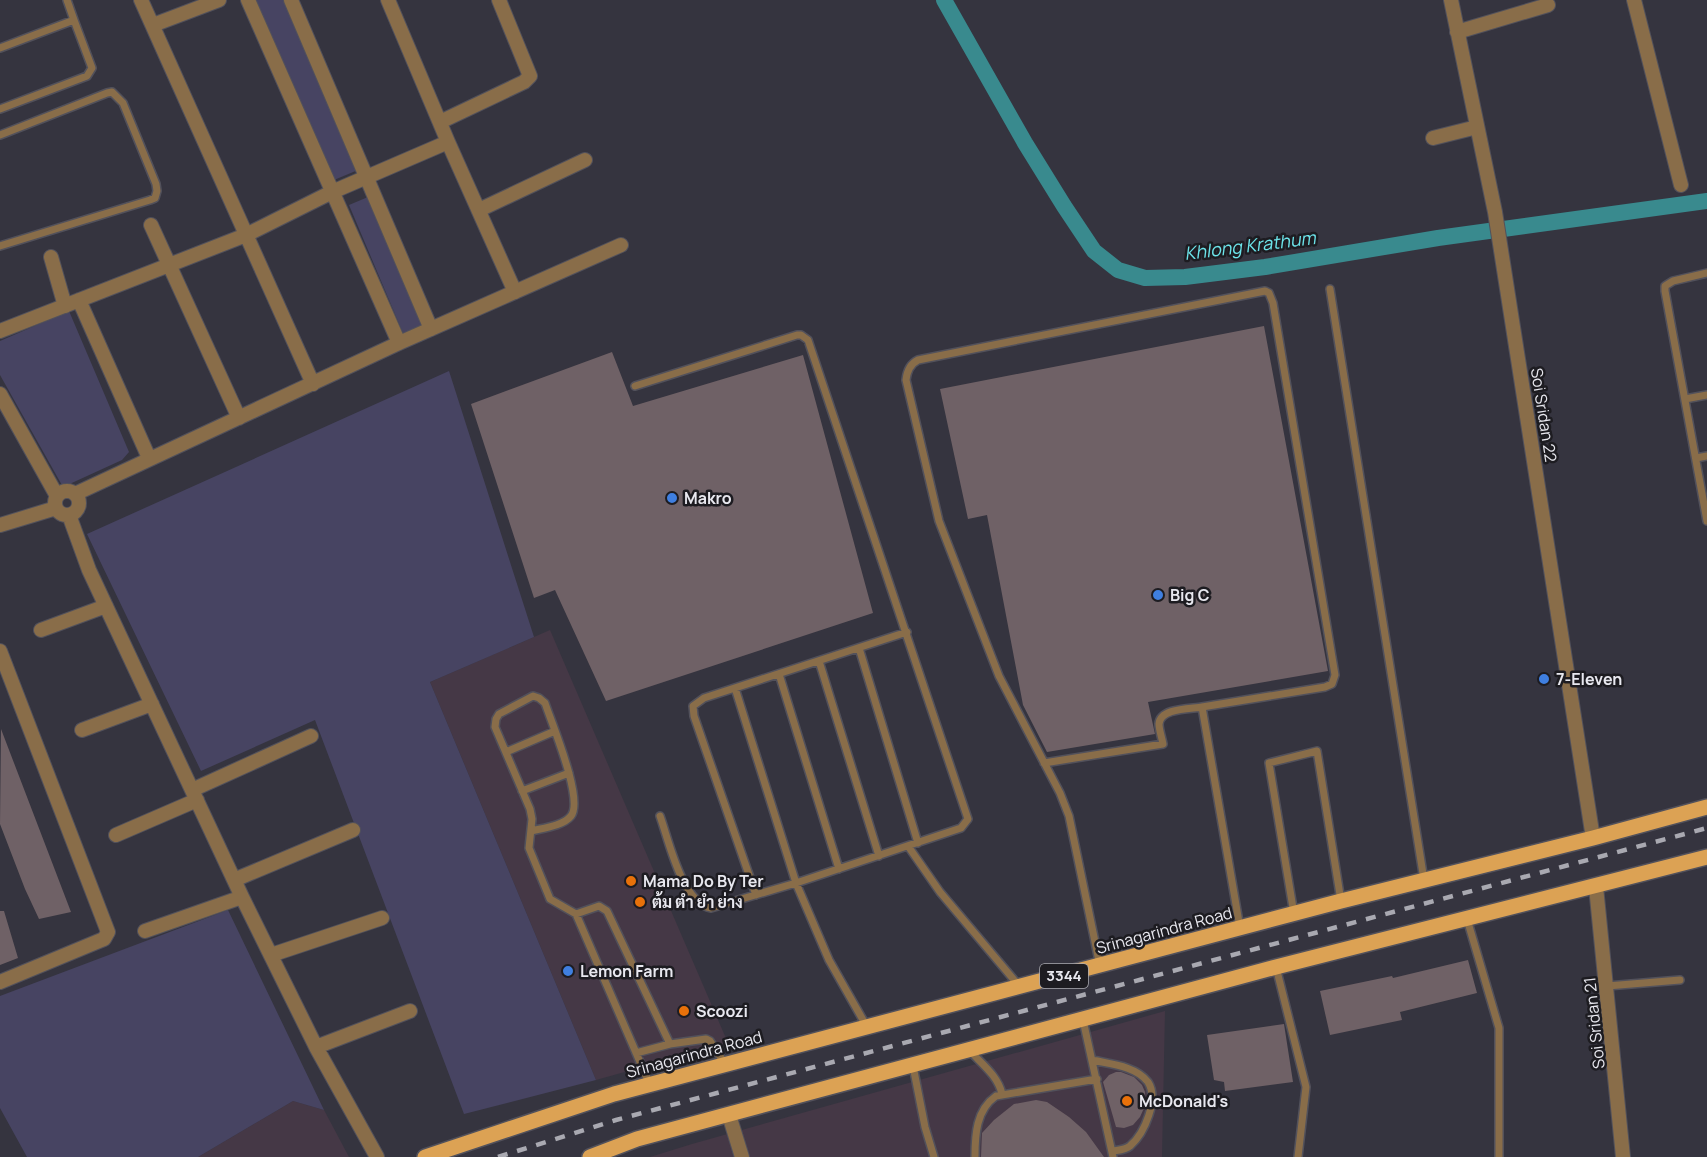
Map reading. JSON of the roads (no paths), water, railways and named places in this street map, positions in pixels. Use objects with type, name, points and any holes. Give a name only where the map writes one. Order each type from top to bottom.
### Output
[{"type":"main road","name":"Srinagarindra Road","points":[[425,1157],[614,1094],[1341,901],[1707,807]]},
{"type":"main road","points":[[590,1157],[637,1139],[1276,967],[1707,857]]},
{"type":"street","points":[[141,0],[313,384]]},
{"type":"street","points":[[153,25],[219,0]]},
{"type":"street","points":[[248,0],[399,343]]},
{"type":"street","points":[[291,0],[431,329]]},
{"type":"street","points":[[388,0],[515,292]]},
{"type":"street","points":[[440,122],[524,82],[530,76],[499,0]]},
{"type":"street","name":"Soi Sridan 22","points":[[1451,0],[1496,212],[1593,838]]},
{"type":"street","points":[[1634,0],[1681,185]]},
{"type":"street","points":[[1457,32],[1548,5]]},
{"type":"street","points":[[1433,138],[1477,127]]},
{"type":"street","points":[[0,331],[246,236],[332,192],[448,142]]},
{"type":"street","points":[[478,210],[585,160]]},
{"type":"street","points":[[151,225],[239,418]]},
{"type":"street","points":[[75,494],[399,343],[621,245]]},
{"type":"street","points":[[51,257],[65,306]]},
{"type":"street","points":[[79,300],[149,458]]},
{"type":"street","points":[[0,394],[5,418],[56,502],[61,514],[69,515],[78,508],[75,494],[67,491],[59,493],[56,502],[0,525]]},
{"type":"street","points":[[69,515],[89,570],[242,897],[316,1047],[377,1157]]},
{"type":"street","points":[[41,630],[106,606]]},
{"type":"street","points":[[0,651],[108,932],[99,942],[0,982]]},
{"type":"street","points":[[82,730],[152,704]]},
{"type":"street","points":[[116,835],[311,736]]},
{"type":"street","points":[[234,880],[353,830]]},
{"type":"street","name":"Soi Sridan 21","points":[[1596,887],[1623,1157]]},
{"type":"street","points":[[145,931],[242,897]]},
{"type":"street","points":[[271,955],[382,918]]},
{"type":"street","points":[[316,1047],[410,1011]]},
{"type":"street","points":[[729,1115],[742,1157]]},
{"type":"lane","points":[[0,109],[90,74],[92,65],[67,0]]},
{"type":"lane","points":[[0,48],[74,20]]},
{"type":"lane","points":[[0,135],[112,92],[123,103],[157,191],[154,198],[150,200],[0,246]]},
{"type":"lane","points":[[1707,273],[1673,280],[1665,286],[1707,521]]},
{"type":"lane","points":[[1330,289],[1424,880]]},
{"type":"lane","points":[[1044,763],[1162,744],[1159,724],[1163,716],[1169,712],[1325,687],[1334,681],[1275,314],[1269,293],[1262,292],[918,360],[908,369],[906,380],[939,521],[999,676],[1069,816],[1100,966]]},
{"type":"lane","points":[[635,386],[797,335],[805,337],[810,345],[968,819],[961,828],[713,908],[699,903],[691,896],[683,881],[660,816]]},
{"type":"lane","points":[[1685,399],[1707,395]]},
{"type":"lane","points":[[1696,458],[1707,456]]},
{"type":"lane","points":[[756,895],[693,706],[699,700],[907,632]]},
{"type":"lane","points":[[859,648],[918,843]]},
{"type":"lane","points":[[819,661],[879,856]]},
{"type":"lane","points":[[779,674],[839,869]]},
{"type":"lane","points":[[735,688],[796,883],[829,960],[867,1027]]},
{"type":"lane","points":[[531,831],[566,821],[572,815],[575,805],[570,773],[545,703],[533,696],[499,714],[495,727],[530,809],[529,848],[550,899],[576,914],[650,1085]]},
{"type":"lane","points":[[1202,707],[1240,928]]},
{"type":"lane","points":[[506,753],[555,730]]},
{"type":"lane","points":[[1294,914],[1269,763],[1317,751],[1341,901]]},
{"type":"lane","points":[[522,791],[570,773]]},
{"type":"lane","points":[[908,846],[940,892],[1021,987]]},
{"type":"lane","points":[[576,914],[599,906],[607,911],[670,1044]]},
{"type":"lane","points":[[1467,919],[1499,1028],[1501,1070],[1499,1157]]},
{"type":"lane","points":[[1276,967],[1306,1088],[1298,1157]]},
{"type":"lane","points":[[1607,986],[1680,980]]},
{"type":"lane","points":[[1083,1020],[1113,1154],[1125,1149],[1134,1141],[1149,1116],[1152,1092],[1147,1082],[1138,1074],[1121,1066],[1092,1060]]},
{"type":"lane","points":[[636,1053],[670,1044],[706,1039],[710,1041],[725,1065]]},
{"type":"lane","points":[[969,1050],[994,1077],[1002,1094]]},
{"type":"lane","points":[[913,1066],[925,1127],[934,1157]]},
{"type":"lane","points":[[975,1157],[978,1121],[990,1100],[1002,1094],[1097,1079]]},
{"type":"waterway","name":"Khlong Krathum","points":[[944,0],[1025,143],[1094,251],[1118,270],[1145,278],[1185,277],[1265,267],[1438,238],[1707,201]]},
{"type":"railway","points":[[498,1157],[616,1120],[1707,828]]},
{"type":"place","name":"Makro","points":[[672,498]]},
{"type":"place","name":"Big C","points":[[1158,595]]},
{"type":"place","name":"7-Eleven","points":[[1544,679]]},
{"type":"place","name":"Mama Do By Ter","points":[[631,881]]},
{"type":"place","name":"ต้ม ตำ ยำ ย่าง","points":[[640,902]]},
{"type":"place","name":"Lemon Farm","points":[[568,971]]},
{"type":"place","name":"Scoozi","points":[[684,1011]]},
{"type":"place","name":"McDonald's","points":[[1127,1101]]}]
